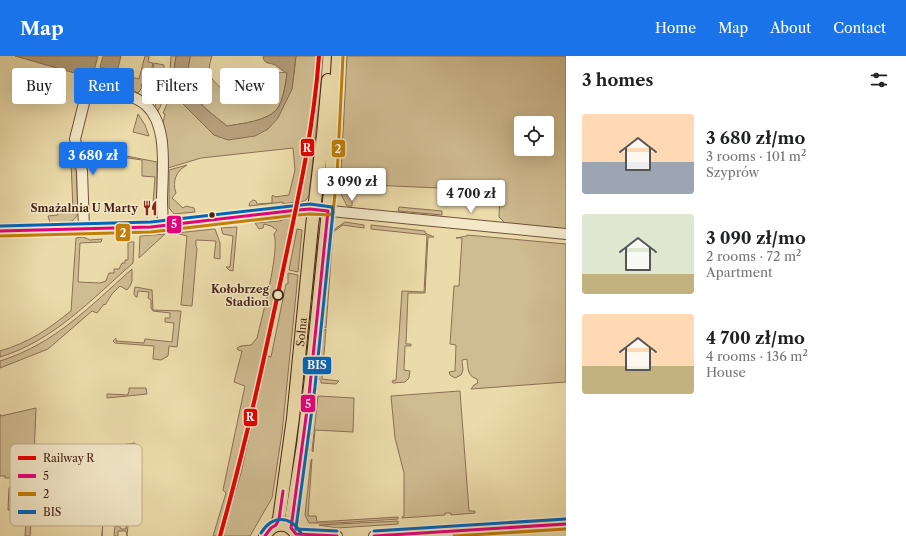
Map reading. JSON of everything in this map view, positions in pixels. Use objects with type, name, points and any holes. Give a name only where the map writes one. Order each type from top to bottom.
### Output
[{"type":"main road","name":"Solna","points":[[276,525],[279,519],[292,434],[314,209],[326,116],[330,56]]},
{"type":"main road","name":"Solna","points":[[295,533],[292,514],[310,386],[328,211],[338,56]]},
{"type":"main road","points":[[266,536],[271,528],[276,525],[284,525],[295,533]]},
{"type":"street","points":[[84,228],[81,167],[75,139],[88,87],[135,98],[145,105],[153,116],[159,129],[163,151],[163,226]]},
{"type":"street","points":[[0,232],[163,226],[314,209],[566,234]]},
{"type":"street","points":[[374,536],[433,534],[566,524]]},
{"type":"street","points":[[295,533],[337,536]]},
{"type":"shaded area","points":[[15,56],[98,56],[95,68],[74,68],[74,73],[66,71],[66,68],[57,68]]},
{"type":"shaded area","points":[[103,56],[121,56],[118,68],[100,67]]},
{"type":"shaded area","points":[[145,56],[149,56],[148,62],[153,63],[152,68],[142,68],[142,87],[137,93],[134,91],[134,78],[139,79]]},
{"type":"shaded area","points":[[171,56],[176,56],[174,68],[170,68]]},
{"type":"shaded area","points":[[176,56],[190,56],[188,68],[174,68]]},
{"type":"shaded area","points":[[190,56],[212,56],[209,68],[188,68]]},
{"type":"shaded area","points":[[263,56],[296,56],[292,89],[278,118],[268,129],[255,136],[228,140],[214,135],[183,104],[201,104],[227,126],[261,119],[273,113],[279,106],[284,92],[287,73],[275,65],[264,61]]},
{"type":"shaded area","points":[[296,56],[317,56],[310,129],[295,202],[249,206],[250,202],[253,200],[256,201],[257,204],[272,203],[273,195],[275,197],[289,195],[295,170],[293,148],[201,158],[168,168],[167,141],[163,123],[165,114],[163,113],[167,104],[183,104],[214,135],[268,129],[292,89]]},
{"type":"shaded area","points":[[321,56],[323,56],[320,96],[309,195],[306,200],[299,203],[316,111]]},
{"type":"shaded area","points":[[347,56],[566,56],[566,229],[505,223],[499,217],[500,189],[495,189],[493,192],[489,192],[489,188],[482,188],[482,191],[370,185],[370,182],[360,181],[361,170],[353,170],[352,206],[347,206],[340,192]]},
{"type":"shaded area","points":[[154,63],[164,65],[164,68],[153,68]]},
{"type":"shaded area","points":[[279,73],[287,73],[284,92],[279,106],[273,113],[261,119],[227,126],[201,104],[212,104],[212,79],[220,87],[220,104],[279,104]]},
{"type":"shaded area","points":[[161,104],[158,111],[154,107]]},
{"type":"shaded area","points":[[138,114],[145,125],[149,136],[133,132]]},
{"type":"shaded area","points":[[121,155],[157,162],[157,204],[153,204],[155,177],[142,176],[142,160],[121,157]]},
{"type":"shaded area","points":[[68,160],[72,160],[76,165],[78,213],[70,222],[50,223],[48,216],[58,215],[58,210],[73,209],[71,162]]},
{"type":"shaded area","points":[[187,165],[180,170],[176,177],[174,184],[176,193],[172,198],[183,208],[186,206],[194,208],[195,212],[174,214],[169,208],[169,170]]},
{"type":"shaded area","points":[[399,207],[442,211],[442,215],[398,211]]},
{"type":"shaded area","points":[[293,217],[240,457],[218,536],[213,536],[226,493],[223,490],[245,386],[234,382],[242,351],[238,350],[237,348],[251,345],[257,338],[273,269],[275,254],[274,234],[277,230],[264,224],[263,228],[259,229],[255,223],[279,221]]},
{"type":"shaded area","points":[[345,222],[364,225],[364,228],[343,225],[333,232],[326,328],[323,326],[332,231]]},
{"type":"shaded area","points":[[371,225],[425,231],[425,233],[434,237],[428,237],[425,293],[408,293],[406,344],[411,344],[411,346],[405,346],[404,370],[410,371],[409,378],[405,382],[393,383],[392,381],[396,380],[402,291],[424,292],[427,235],[371,229]]},
{"type":"shaded area","points":[[237,227],[233,271],[226,267],[230,267],[233,236],[223,234],[221,228]]},
{"type":"shaded area","points":[[215,229],[220,243],[220,259],[214,258],[216,241],[196,240],[197,248],[192,306],[181,305],[187,236],[176,233]]},
{"type":"shaded area","points":[[297,229],[302,230],[298,272],[289,270]]},
{"type":"shaded area","points":[[315,232],[319,232],[313,287],[313,323],[297,453],[293,455]]},
{"type":"shaded area","points":[[165,234],[139,258],[140,236]]},
{"type":"shaded area","points":[[467,235],[566,244],[566,382],[471,389],[478,383],[477,379],[470,374],[467,359],[462,360],[463,370],[461,375],[455,378],[450,375],[449,372],[455,371],[456,345],[450,344],[454,286],[459,286],[462,238],[456,238]]},
{"type":"shaded area","points":[[83,237],[90,240],[102,239],[101,242],[80,243],[78,282],[100,283],[106,281],[109,273],[114,273],[114,269],[119,269],[122,263],[125,263],[125,260],[128,260],[128,242],[134,242],[133,263],[71,318],[37,341],[0,357],[0,351],[20,344],[38,335],[71,311],[76,238]]},
{"type":"shaded area","points":[[132,269],[132,281],[127,290],[120,286],[97,313],[92,311],[48,349],[0,368],[0,361],[20,354],[38,345],[71,322]]},
{"type":"shaded area","points":[[288,273],[298,275],[282,433],[272,498],[250,536],[222,536],[241,473],[267,356],[271,357],[286,284],[288,284]]},
{"type":"shaded area","points":[[135,287],[152,290],[153,310],[181,311],[177,347],[169,346],[168,356],[161,360],[153,359],[154,346],[115,343],[113,341],[116,338],[116,341],[144,343],[145,339],[172,342],[174,323],[165,322],[165,318],[170,318],[170,313],[153,311],[151,308],[151,300],[148,298],[149,292],[138,291],[136,297],[134,294]]},
{"type":"shaded area","points":[[326,329],[322,379],[339,381],[336,384],[321,383],[318,377],[323,331]]},
{"type":"shaded area","points":[[129,388],[146,388],[147,394],[107,398],[107,394],[128,395]]},
{"type":"shaded area","points":[[460,391],[469,511],[475,511],[475,513],[451,515],[451,513],[445,513],[445,515],[402,518],[404,516],[404,473],[395,438],[391,396]]},
{"type":"shaded area","points":[[318,396],[354,398],[353,432],[315,430],[313,452],[312,451]]},
{"type":"shaded area","points":[[36,408],[35,444],[10,444],[10,478],[0,476],[0,414],[1,416]]},
{"type":"shaded area","points":[[312,459],[308,516],[316,516],[317,522],[398,517],[398,519],[336,523],[309,523],[305,515]]},
{"type":"shaded area","points":[[9,488],[10,510],[8,510]]},
{"type":"shaded area","points":[[398,521],[398,524],[337,528],[319,525]]},
{"type":"shaded area","points":[[26,526],[31,526],[30,536],[25,536]]},
{"type":"shaded area","points":[[115,526],[120,527],[121,529],[126,529],[126,526],[128,526],[127,536],[126,531],[118,531],[118,536],[114,536]]},
{"type":"rail line","name":"R","points":[[220,536],[255,397],[296,206],[314,107],[319,56]]},
{"type":"transit line","name":"2","points":[[0,236],[151,232],[298,215],[330,215],[333,212],[337,176],[343,56]]},
{"type":"transit line","name":"BIS","points":[[0,226],[151,222],[310,204],[332,207],[333,212],[315,387],[296,528]]},
{"type":"transit line","name":"5","points":[[0,231],[151,227],[298,210],[310,209],[328,211],[309,395],[291,528],[296,534],[337,536]]},
{"type":"transit line","name":"5","points":[[265,536],[271,528],[276,525],[279,519],[283,491]]},
{"type":"transit line","name":"BIS","points":[[374,531],[566,519]]},
{"type":"transit line","name":"BIS","points":[[261,533],[265,527],[276,520],[286,520],[292,523],[301,533]]},
{"type":"transit line","name":"5","points":[[374,536],[566,524]]},
{"type":"transit line","name":"BIS","points":[[296,529],[337,531]]},
{"type":"transit line","name":"2","points":[[454,536],[566,529]]},
{"type":"place","name":"Smażalnia U Marty","points":[[150,208]]},
{"type":"place","name":"Kołobrzeg Stadion","points":[[278,295]]}]
